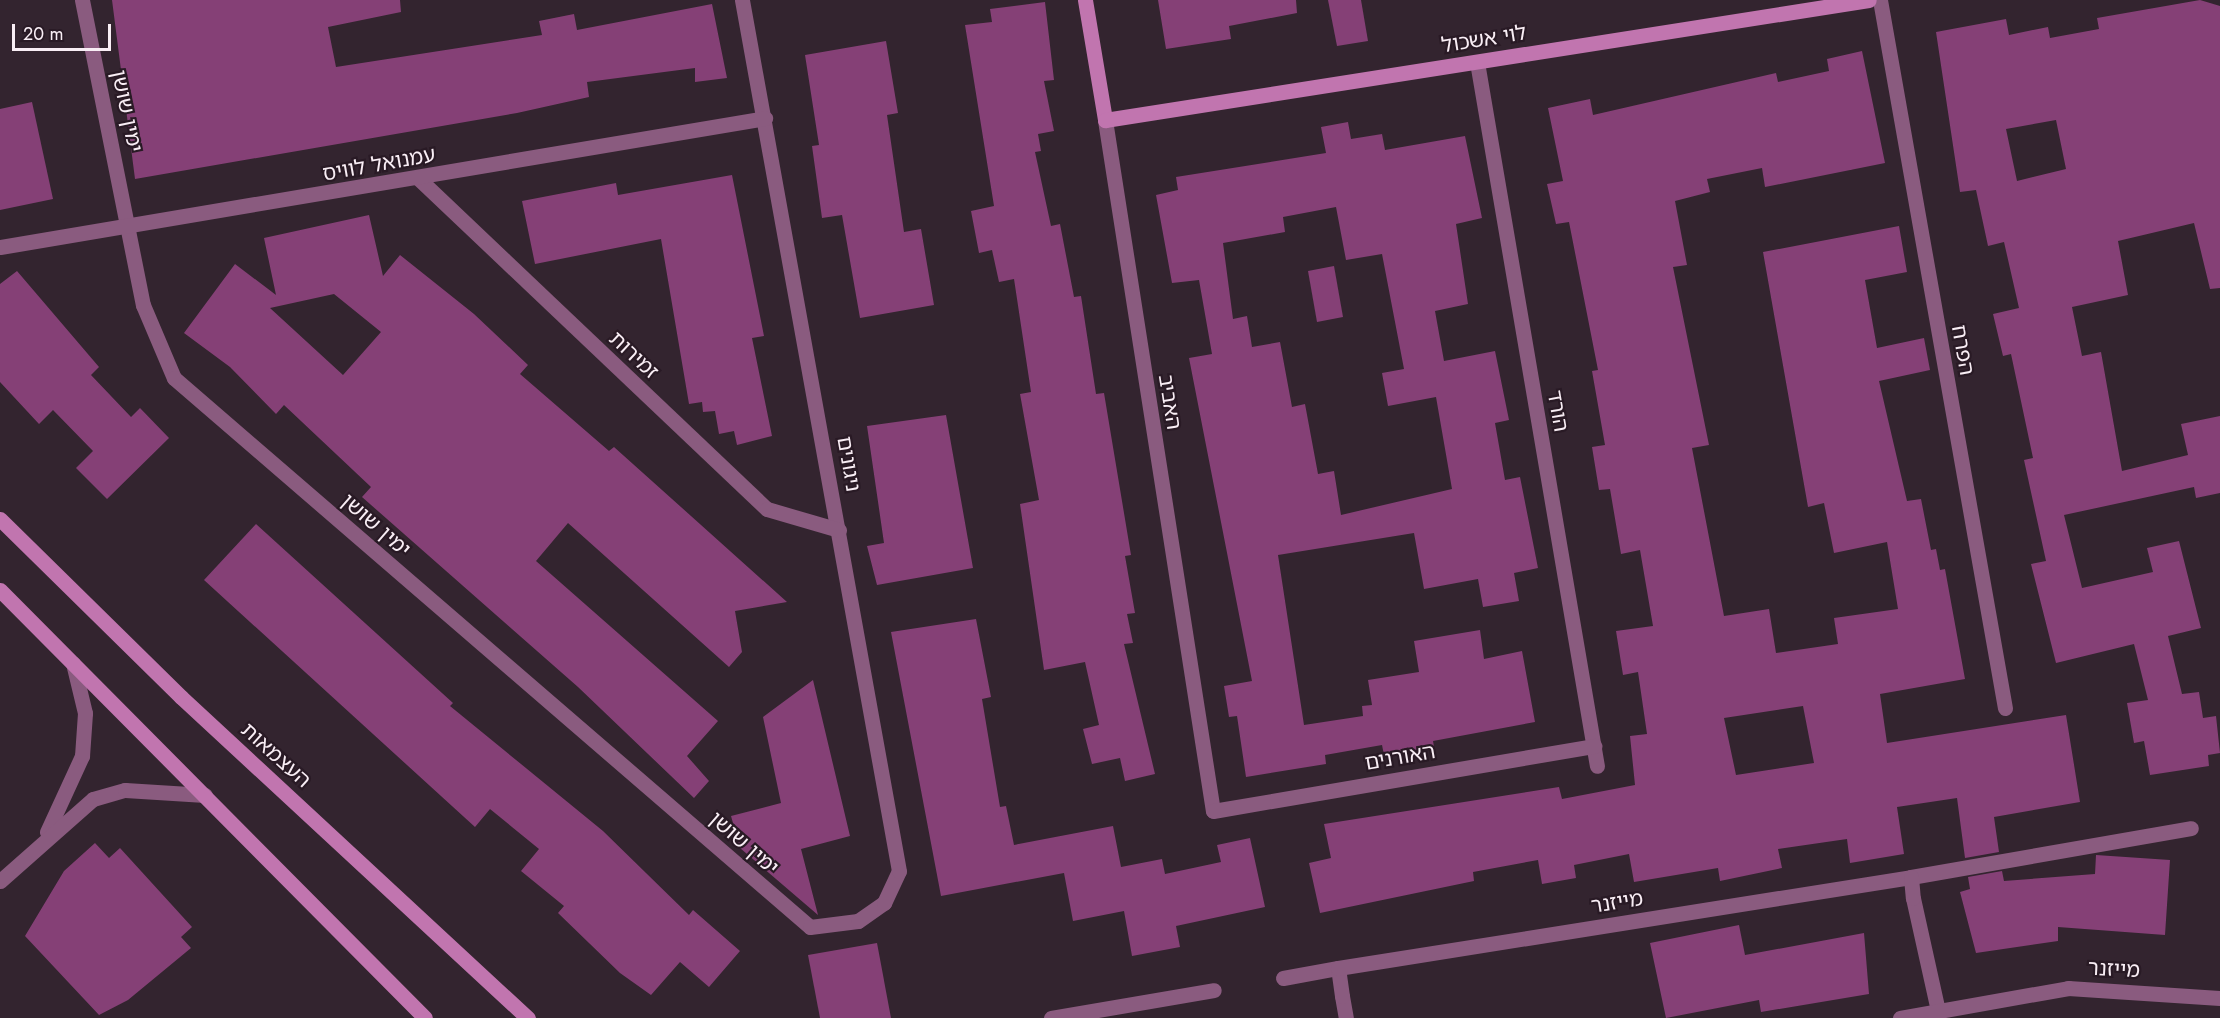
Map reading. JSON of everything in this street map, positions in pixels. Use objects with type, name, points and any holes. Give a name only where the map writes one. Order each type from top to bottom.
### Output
[{"type":"main road","name":"האביב","points":[[1085,0],[1105,120]]},
{"type":"main road","name":"לוי אשכול","points":[[1105,120],[1869,0]]},
{"type":"main road","name":"העצמאות","points":[[0,519],[181,697],[528,1018]]},
{"type":"main road","points":[[0,590],[425,1018]]},
{"type":"street","name":"ימין שושן","points":[[82,0],[130,228],[143,305],[174,378],[810,927],[858,921]]},
{"type":"street","name":"ניגונים","points":[[742,0],[899,871],[884,903],[858,921]]},
{"type":"street","name":"הפרח","points":[[1880,0],[2005,708]]},
{"type":"street","name":"הורד","points":[[1477,62],[1597,766]]},
{"type":"street","name":"עמנואל לוויס","points":[[0,247],[130,228],[765,118]]},
{"type":"street","name":"האביב","points":[[1105,120],[1213,811]]},
{"type":"street","name":"זמירות","points":[[418,178],[767,509],[839,530]]},
{"type":"street","points":[[46,835],[82,756],[85,712],[73,663]]},
{"type":"street","name":"האורנים","points":[[1213,811],[1594,746]]},
{"type":"street","points":[[0,881],[46,835],[93,799],[125,790],[205,795]]},
{"type":"street","name":"מייזנר","points":[[1283,978],[1911,877],[2191,828]]},
{"type":"street","points":[[1911,877],[1913,898],[1938,1011]]},
{"type":"street","points":[[1338,968],[1346,1018]]},
{"type":"street","name":"מייזנר","points":[[1900,1018],[2068,988],[2220,998]]},
{"type":"street","points":[[1051,1018],[1214,990]]},
{"type":"building","points":[[112,0],[400,0],[401,12],[328,27],[336,67],[542,35],[539,21],[574,14],[577,30],[712,4],[727,78],[695,82],[695,68],[587,82],[589,97],[517,113],[135,179]]},
{"type":"building","points":[[1158,0],[1296,0],[1297,13],[1229,26],[1231,39],[1166,49]]},
{"type":"building","points":[[1328,0],[1361,0],[1368,41],[1337,46]]},
{"type":"building","points":[[2200,0],[2220,6],[2220,288],[2210,289],[2194,223],[2118,241],[2128,295],[2072,307],[2082,356],[2101,352],[2122,471],[2188,455],[2181,424],[2220,416],[2220,493],[2196,498],[2194,487],[2064,515],[2082,588],[2153,572],[2147,548],[2179,541],[2201,628],[2168,636],[2182,694],[2199,692],[2203,718],[2216,716],[2220,753],[2208,755],[2209,766],[2150,775],[2144,741],[2134,743],[2127,703],[2148,700],[2134,644],[2056,663],[2031,564],[2046,561],[2024,460],[2033,458],[2011,354],[2003,356],[1993,314],[2019,308],[2004,242],[1988,246],[1976,190],[1960,192],[1936,32],[2006,19],[2009,35],[2048,27],[2050,38],[2099,29],[2097,18]],"holes":[[[2056,120],[2066,169],[2017,181],[2006,129]]]},
{"type":"building","points":[[1045,2],[1054,80],[1044,81],[1054,131],[1038,134],[1041,151],[1035,152],[1051,226],[1060,224],[1074,297],[1081,296],[1096,394],[1104,393],[1131,555],[1125,556],[1135,613],[1127,614],[1133,643],[1124,644],[1155,774],[1125,781],[1120,758],[1092,764],[1083,729],[1099,725],[1085,662],[1044,670],[1020,504],[1039,500],[1020,394],[1031,392],[1014,279],[999,282],[992,250],[979,253],[971,211],[994,206],[965,25],[992,22],[990,9]]},
{"type":"building","points":[[886,41],[898,113],[887,115],[904,232],[921,229],[934,305],[860,318],[842,215],[822,218],[812,146],[819,145],[805,55]]},
{"type":"building","points":[[1862,51],[1885,163],[1765,187],[1762,168],[1707,179],[1710,192],[1675,201],[1687,265],[1673,267],[1709,445],[1692,448],[1724,616],[1769,609],[1776,653],[1838,644],[1834,618],[1898,609],[1887,542],[1834,553],[1824,503],[1808,507],[1763,252],[1899,226],[1907,272],[1865,280],[1877,348],[1924,338],[1930,370],[1879,381],[1907,501],[1921,499],[1931,550],[1936,549],[1940,570],[1945,569],[1965,679],[1880,694],[1887,743],[2066,715],[2080,802],[1994,817],[1999,852],[1965,858],[1957,798],[1897,807],[1904,854],[1850,863],[1847,839],[1778,849],[1782,868],[1720,881],[1718,868],[1634,882],[1629,854],[1574,865],[1576,878],[1542,884],[1538,860],[1473,872],[1474,881],[1320,913],[1309,863],[1331,858],[1324,824],[1559,787],[1562,799],[1635,785],[1630,736],[1647,734],[1638,672],[1623,675],[1616,631],[1653,626],[1640,550],[1621,554],[1610,489],[1599,490],[1592,447],[1605,445],[1592,371],[1598,370],[1569,222],[1556,224],[1547,184],[1563,181],[1548,108],[1590,99],[1593,115],[1776,73],[1778,82],[1829,71],[1827,59]],"holes":[[[1803,706],[1814,763],[1736,775],[1724,718]]]},
{"type":"building","points":[[32,102],[53,199],[0,210],[0,109]]},
{"type":"building","points":[[1348,122],[1351,139],[1382,134],[1385,150],[1465,136],[1482,218],[1456,224],[1468,304],[1435,311],[1444,361],[1495,351],[1509,420],[1495,423],[1505,480],[1520,477],[1538,568],[1514,573],[1519,601],[1483,607],[1478,579],[1424,589],[1414,533],[1278,555],[1304,725],[1363,716],[1362,706],[1372,705],[1368,680],[1419,672],[1414,641],[1480,630],[1484,659],[1522,651],[1535,722],[1433,741],[1434,747],[1384,755],[1382,745],[1325,755],[1326,764],[1246,777],[1237,716],[1229,717],[1224,686],[1252,681],[1189,358],[1212,354],[1199,280],[1172,283],[1156,195],[1178,190],[1176,177],[1326,153],[1321,127]],"holes":[[[1336,207],[1346,260],[1382,254],[1404,369],[1382,373],[1388,406],[1436,397],[1452,489],[1341,515],[1334,471],[1318,474],[1305,404],[1292,407],[1280,342],[1252,347],[1247,316],[1233,319],[1223,243],[1285,232],[1283,217]]]},
{"type":"building","points":[[732,175],[764,336],[752,338],[772,436],[737,445],[734,431],[719,434],[715,411],[703,412],[702,402],[689,404],[661,239],[535,264],[522,201],[616,183],[618,195]]},
{"type":"building","points":[[369,215],[383,276],[400,255],[474,314],[528,365],[520,374],[609,451],[614,447],[787,602],[735,611],[742,652],[729,667],[568,523],[536,561],[718,721],[687,756],[709,781],[694,798],[578,687],[362,497],[371,487],[284,405],[276,414],[230,367],[184,333],[235,264],[276,295],[264,238]],"holes":[[[334,294],[381,332],[343,375],[270,308]]]},
{"type":"building","points":[[1334,266],[1343,317],[1317,322],[1308,271]]},
{"type":"building","points":[[17,271],[99,367],[91,375],[131,417],[140,408],[169,438],[107,499],[76,468],[93,451],[53,410],[39,424],[0,382],[0,284]]},
{"type":"building","points":[[946,415],[973,568],[877,585],[867,546],[884,543],[867,426]]},
{"type":"building","points":[[256,524],[453,703],[450,706],[603,831],[689,915],[693,910],[740,951],[709,987],[680,962],[651,995],[620,973],[558,913],[564,906],[521,871],[539,849],[490,809],[475,827],[204,580]]},
{"type":"building","points":[[976,619],[991,697],[982,699],[1000,807],[1006,806],[1014,845],[1113,826],[1121,867],[1162,859],[1165,874],[1221,862],[1217,845],[1250,838],[1265,907],[1176,926],[1180,947],[1132,956],[1124,911],[1073,921],[1064,873],[941,896],[891,632]]},
{"type":"building","points":[[813,680],[850,836],[801,849],[818,915],[740,848],[731,816],[781,803],[763,717]]},
{"type":"building","points":[[95,843],[109,858],[120,848],[192,927],[181,937],[191,948],[128,1000],[99,1015],[25,936],[64,871]]},
{"type":"building","points":[[2096,855],[2170,860],[2165,935],[2058,927],[2058,941],[1976,953],[1960,892],[1970,889],[1968,877],[2002,871],[2004,881],[2095,874]]},
{"type":"building","points":[[1739,925],[1745,955],[1864,933],[1869,994],[1761,1012],[1759,1000],[1666,1018],[1650,943]]},
{"type":"building","points":[[877,943],[891,1018],[820,1018],[808,955]]}]
